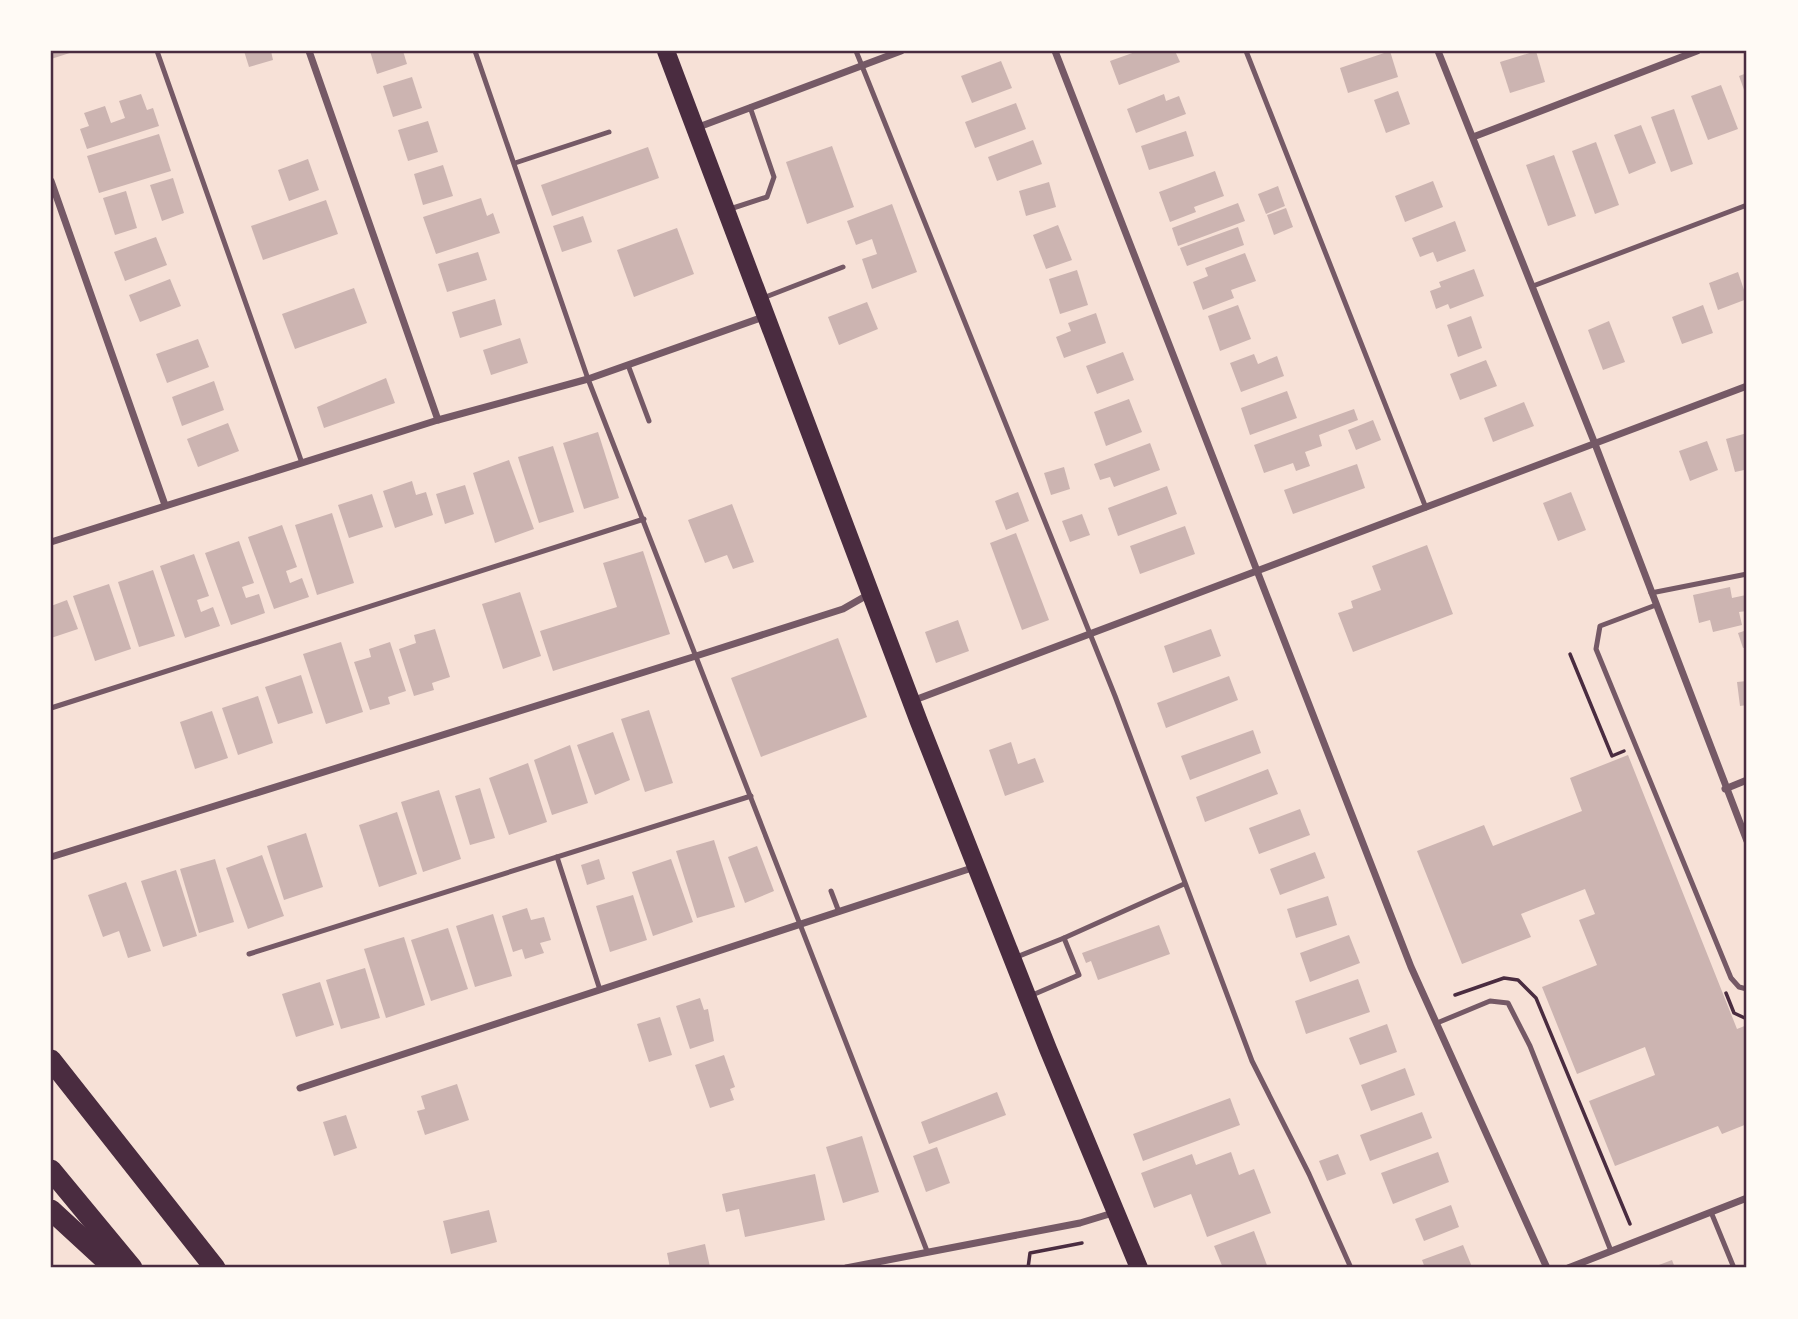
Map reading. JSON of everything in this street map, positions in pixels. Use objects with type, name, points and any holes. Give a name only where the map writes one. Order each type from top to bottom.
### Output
[{"type":"highway","points":[[51,1060],[215,1268]]},
{"type":"highway","points":[[51,1170],[132,1268]]},
{"type":"highway","points":[[51,1210],[114,1268]]},
{"type":"main road","points":[[666,51],[911,701],[1027,997],[1139,1268]]},
{"type":"street","points":[[310,51],[438,420]]},
{"type":"street","points":[[696,128],[901,51]]},
{"type":"street","points":[[1055,51],[1255,572],[1411,967],[1547,1268]]},
{"type":"street","points":[[1438,51],[1595,444],[1747,841]]},
{"type":"street","points":[[1473,137],[1697,51]]},
{"type":"street","points":[[51,181],[164,505]]},
{"type":"street","points":[[51,542],[438,420],[588,379],[628,365],[763,307]]},
{"type":"street","points":[[911,701],[1747,386]]},
{"type":"street","points":[[51,857],[844,609],[872,593]]},
{"type":"street","points":[[1725,789],[1747,780]]},
{"type":"street","points":[[300,1088],[976,867]]},
{"type":"street","points":[[1568,1268],[1747,1198]]},
{"type":"street","points":[[846,1268],[1080,1223],[1117,1212]]},
{"type":"lane","points":[[157,51],[302,463]]},
{"type":"lane","points":[[475,51],[588,379],[927,1251]]},
{"type":"lane","points":[[856,51],[1089,634],[1252,1061],[1309,1174],[1351,1268]]},
{"type":"lane","points":[[1246,51],[1426,508]]},
{"type":"lane","points":[[727,210],[767,197],[772,188],[774,177],[750,107]]},
{"type":"lane","points":[[515,163],[609,132]]},
{"type":"lane","points":[[1533,286],[1747,205]]},
{"type":"lane","points":[[763,307],[843,267]]},
{"type":"lane","points":[[628,365],[649,421]]},
{"type":"lane","points":[[51,708],[644,519]]},
{"type":"lane","points":[[1651,593],[1747,574]]},
{"type":"lane","points":[[1656,604],[1600,626],[1596,649],[1731,978],[1738,987],[1747,989]]},
{"type":"lane","points":[[249,954],[751,796]]},
{"type":"lane","points":[[556,857],[600,990]]},
{"type":"lane","points":[[1012,958],[1064,938],[1184,884]]},
{"type":"lane","points":[[831,891],[839,912]]},
{"type":"lane","points":[[1027,997],[1080,975],[1064,938]]},
{"type":"lane","points":[[1437,1023],[1490,1002],[1508,1003],[1530,1046],[1611,1251]]},
{"type":"lane","points":[[1711,1212],[1734,1268]]},
{"type":"path","points":[[1455,995],[1504,978],[1518,980],[1536,998],[1630,1224]]},
{"type":"path","points":[[1028,1268],[1030,1253],[1082,1243]]},
{"type":"building","points":[[51,51],[76,51],[51,59]]},
{"type":"building","points":[[244,51],[271,51],[273,60],[249,67]]},
{"type":"building","points":[[370,51],[403,51],[407,64],[377,74]]},
{"type":"building","points":[[1138,51],[1175,51],[1180,62],[1119,85],[1110,61]]},
{"type":"building","points":[[1390,51],[1398,77],[1348,93],[1340,68]]},
{"type":"building","points":[[1536,51],[1545,82],[1510,93],[1500,62]]},
{"type":"building","points":[[1001,61],[1012,88],[972,103],[961,76]]},
{"type":"building","points":[[1747,73],[1747,98],[1739,76]]},
{"type":"building","points":[[412,77],[422,108],[393,117],[383,86]]},
{"type":"building","points":[[1721,85],[1738,129],[1708,140],[1691,96]]},
{"type":"building","points":[[1398,91],[1410,124],[1386,133],[1374,100]]},
{"type":"building","points":[[141,94],[147,110],[153,108],[159,126],[87,149],[80,129],[89,126],[84,113],[105,106],[111,123],[125,118],[119,101]]},
{"type":"building","points":[[1164,94],[1166,101],[1179,96],[1186,114],[1136,133],[1127,109]]},
{"type":"building","points":[[1016,103],[1026,129],[975,148],[965,122]]},
{"type":"building","points":[[1674,109],[1693,164],[1671,172],[1651,117]]},
{"type":"building","points":[[428,121],[438,152],[408,161],[398,130]]},
{"type":"building","points":[[1641,125],[1656,163],[1629,174],[1614,135]]},
{"type":"building","points":[[1186,131],[1194,156],[1149,170],[1141,146]]},
{"type":"building","points":[[159,134],[171,171],[99,193],[87,156]]},
{"type":"building","points":[[1033,140],[1042,164],[997,181],[988,157]]},
{"type":"building","points":[[1596,142],[1619,205],[1595,214],[1572,151]]},
{"type":"building","points":[[832,146],[854,207],[807,224],[786,162]]},
{"type":"building","points":[[648,147],[659,178],[552,216],[541,185]]},
{"type":"building","points":[[1554,155],[1576,216],[1548,226],[1526,165]]},
{"type":"building","points":[[308,159],[319,190],[289,201],[278,170]]},
{"type":"building","points":[[443,165],[453,196],[423,205],[414,174]]},
{"type":"building","points":[[1215,171],[1224,196],[1194,207],[1196,212],[1170,222],[1159,192]]},
{"type":"building","points":[[173,178],[184,213],[162,221],[150,185]]},
{"type":"building","points":[[1433,181],[1443,207],[1405,222],[1395,196]]},
{"type":"building","points":[[1049,182],[1056,207],[1026,216],[1019,191]]},
{"type":"building","points":[[1278,186],[1285,206],[1266,214],[1258,194]]},
{"type":"building","points":[[126,191],[137,228],[115,235],[103,198]]},
{"type":"building","points":[[481,198],[487,216],[493,213],[500,233],[436,254],[423,217]]},
{"type":"building","points":[[326,200],[338,234],[263,260],[251,226]]},
{"type":"building","points":[[1238,203],[1245,221],[1178,246],[1172,228]]},
{"type":"building","points":[[892,204],[917,272],[872,289],[862,259],[877,254],[872,239],[856,245],[847,221]]},
{"type":"building","points":[[1286,208],[1293,227],[1274,235],[1267,215]]},
{"type":"building","points":[[583,216],[592,242],[562,252],[553,226]]},
{"type":"building","points":[[1455,221],[1466,251],[1437,262],[1433,252],[1420,257],[1412,238]]},
{"type":"building","points":[[1058,225],[1072,260],[1046,269],[1033,235]]},
{"type":"building","points":[[1238,227],[1244,245],[1187,266],[1180,248]]},
{"type":"building","points":[[677,228],[694,274],[634,297],[617,250]]},
{"type":"building","points":[[156,237],[167,265],[125,281],[114,252]]},
{"type":"building","points":[[478,252],[487,280],[447,292],[438,264]]},
{"type":"building","points":[[1245,253],[1256,281],[1231,290],[1234,298],[1203,310],[1193,282],[1208,276],[1205,268]]},
{"type":"building","points":[[1474,269],[1484,296],[1450,309],[1448,304],[1436,309],[1430,291],[1441,287],[1439,282]]},
{"type":"building","points":[[1077,270],[1088,305],[1060,314],[1049,279]]},
{"type":"building","points":[[1738,272],[1747,299],[1718,310],[1709,283]]},
{"type":"building","points":[[170,279],[181,306],[140,322],[129,295]]},
{"type":"building","points":[[354,288],[367,323],[295,349],[282,314]]},
{"type":"building","points":[[495,299],[502,325],[460,338],[452,312]]},
{"type":"building","points":[[867,302],[878,329],[839,345],[828,317]]},
{"type":"building","points":[[1238,305],[1251,339],[1220,351],[1208,316]]},
{"type":"building","points":[[1703,305],[1713,333],[1682,344],[1672,317]]},
{"type":"building","points":[[1096,313],[1106,343],[1064,358],[1056,337],[1071,331],[1068,323]]},
{"type":"building","points":[[1471,316],[1482,348],[1458,357],[1447,325]]},
{"type":"building","points":[[1609,321],[1625,362],[1603,370],[1588,330]]},
{"type":"building","points":[[520,338],[528,363],[491,375],[483,350]]},
{"type":"building","points":[[198,339],[209,367],[167,383],[156,354]]},
{"type":"building","points":[[1123,352],[1134,380],[1097,394],[1086,366]]},
{"type":"building","points":[[1254,354],[1258,364],[1277,356],[1284,376],[1241,392],[1230,363]]},
{"type":"building","points":[[1486,360],[1497,386],[1460,400],[1450,374]]},
{"type":"building","points":[[386,378],[395,403],[324,428],[317,407]]},
{"type":"building","points":[[214,381],[224,410],[182,426],[172,397]]},
{"type":"building","points":[[1287,391],[1297,418],[1250,435],[1241,408]]},
{"type":"building","points":[[1129,399],[1142,432],[1106,446],[1094,412]]},
{"type":"building","points":[[1524,402],[1534,426],[1493,442],[1484,418]]},
{"type":"building","points":[[1354,409],[1358,420],[1319,435],[1322,446],[1305,452],[1310,466],[1296,471],[1293,463],[1264,473],[1254,445]]},
{"type":"building","points":[[1373,420],[1381,440],[1356,450],[1348,430]]},
{"type":"building","points":[[228,423],[239,451],[198,467],[187,439]]},
{"type":"building","points":[[598,432],[619,498],[584,509],[563,443]]},
{"type":"building","points":[[1747,433],[1747,480],[1744,470],[1735,472],[1726,439]]},
{"type":"building","points":[[1707,441],[1718,470],[1690,481],[1679,451]]},
{"type":"building","points":[[1150,443],[1160,470],[1114,487],[1110,477],[1100,480],[1094,464]]},
{"type":"building","points":[[553,446],[574,512],[539,523],[518,457]]},
{"type":"building","points":[[509,460],[534,529],[495,543],[473,473]]},
{"type":"building","points":[[1357,464],[1365,488],[1293,514],[1284,490]]},
{"type":"building","points":[[1064,467],[1070,489],[1051,495],[1044,473]]},
{"type":"building","points":[[412,481],[416,495],[426,492],[433,515],[395,528],[383,491]]},
{"type":"building","points":[[465,485],[474,514],[445,524],[436,494]]},
{"type":"building","points":[[1167,486],[1177,514],[1118,536],[1108,508]]},
{"type":"building","points":[[1018,492],[1029,521],[1006,530],[995,501]]},
{"type":"building","points":[[1571,492],[1586,530],[1558,541],[1543,503]]},
{"type":"building","points":[[372,494],[383,527],[349,538],[338,505]]},
{"type":"building","points":[[732,504],[754,562],[733,569],[727,555],[705,563],[688,520]]},
{"type":"building","points":[[332,513],[354,583],[317,595],[295,525]]},
{"type":"building","points":[[1082,514],[1090,535],[1070,542],[1062,521]]},
{"type":"building","points":[[282,525],[297,567],[286,571],[290,583],[302,578],[309,597],[274,609],[248,537]]},
{"type":"building","points":[[1185,526],[1195,554],[1140,574],[1130,546]]},
{"type":"building","points":[[1016,533],[1049,620],[1022,630],[990,543]]},
{"type":"building","points":[[239,541],[254,583],[242,587],[246,598],[259,594],[265,613],[231,625],[205,553]]},
{"type":"building","points":[[1427,545],[1453,614],[1353,652],[1338,613],[1353,608],[1351,601],[1381,590],[1372,566]]},
{"type":"building","points":[[643,551],[670,634],[553,671],[540,631],[617,607],[603,563]]},
{"type":"building","points":[[194,554],[209,596],[197,600],[201,612],[213,607],[220,626],[185,638],[160,566]]},
{"type":"building","points":[[153,570],[175,636],[139,647],[118,582]]},
{"type":"building","points":[[109,584],[131,649],[95,661],[73,596]]},
{"type":"building","points":[[1730,587],[1732,598],[1746,595],[1747,611],[1739,612],[1742,625],[1713,632],[1710,620],[1699,623],[1693,595]]},
{"type":"building","points":[[520,592],[541,656],[503,669],[482,604]]},
{"type":"building","points":[[67,600],[78,629],[51,638],[51,606]]},
{"type":"building","points":[[958,620],[969,651],[936,663],[925,632]]},
{"type":"building","points":[[435,629],[450,677],[432,683],[434,690],[414,696],[399,649],[416,643],[414,635]]},
{"type":"building","points":[[1211,629],[1221,656],[1173,673],[1164,646]]},
{"type":"building","points":[[1747,630],[1747,647],[1743,648],[1738,633]]},
{"type":"building","points":[[838,638],[867,717],[761,757],[731,678]]},
{"type":"building","points":[[341,642],[363,712],[326,724],[303,654]]},
{"type":"building","points":[[390,642],[406,691],[388,697],[390,704],[370,710],[354,662],[371,657],[369,649]]},
{"type":"building","points":[[301,675],[313,713],[278,724],[265,687]]},
{"type":"building","points":[[1229,676],[1238,700],[1166,728],[1157,703]]},
{"type":"building","points":[[1747,681],[1747,705],[1740,706],[1737,682]]},
{"type":"building","points":[[258,696],[273,743],[238,755],[222,708]]},
{"type":"building","points":[[649,710],[673,783],[645,792],[621,719]]},
{"type":"building","points":[[212,711],[228,758],[195,769],[180,722]]},
{"type":"building","points":[[1253,730],[1261,753],[1190,780],[1181,756]]},
{"type":"building","points":[[613,732],[630,780],[595,795],[577,745]]},
{"type":"building","points":[[1011,742],[1018,764],[1035,758],[1044,782],[1005,796],[989,750]]},
{"type":"building","points":[[570,745],[588,803],[552,815],[534,760]]},
{"type":"building","points":[[1628,755],[1737,1029],[1747,1025],[1747,1124],[1722,1134],[1718,1126],[1615,1166],[1589,1101],[1655,1075],[1645,1047],[1577,1074],[1542,987],[1597,965],[1579,920],[1595,914],[1585,889],[1521,914],[1531,937],[1462,964],[1417,851],[1484,825],[1493,846],[1582,811],[1570,778]]},
{"type":"building","points":[[528,763],[547,822],[509,835],[489,778]]},
{"type":"building","points":[[1268,769],[1278,794],[1205,822],[1196,797]]},
{"type":"building","points":[[480,788],[495,838],[470,845],[455,796]]},
{"type":"building","points":[[439,790],[461,859],[423,872],[401,802]]},
{"type":"building","points":[[1300,809],[1310,835],[1259,854],[1249,828]]},
{"type":"building","points":[[397,812],[417,874],[379,887],[359,825]]},
{"type":"building","points":[[306,833],[323,887],[284,900],[267,846]]},
{"type":"building","points":[[714,840],[735,907],[697,918],[676,851]]},
{"type":"building","points":[[757,846],[774,891],[745,903],[728,857]]},
{"type":"building","points":[[1315,852],[1325,878],[1280,895],[1270,869]]},
{"type":"building","points":[[262,855],[284,916],[248,929],[226,868]]},
{"type":"building","points":[[215,859],[234,922],[199,933],[180,869]]},
{"type":"building","points":[[599,859],[605,879],[587,885],[581,865]]},
{"type":"building","points":[[671,859],[693,922],[653,936],[632,872]]},
{"type":"building","points":[[176,870],[197,936],[163,947],[141,881]]},
{"type":"building","points":[[126,882],[151,951],[128,958],[119,931],[103,937],[88,895]]},
{"type":"building","points":[[633,895],[647,940],[610,952],[596,906]]},
{"type":"building","points":[[1328,896],[1337,925],[1296,938],[1287,909]]},
{"type":"building","points":[[527,908],[531,920],[544,917],[551,940],[540,943],[544,953],[525,959],[522,949],[513,952],[502,916]]},
{"type":"building","points":[[493,914],[512,976],[475,987],[456,926]]},
{"type":"building","points":[[1159,925],[1170,954],[1098,980],[1091,961],[1086,963],[1082,953]]},
{"type":"building","points":[[448,928],[468,989],[431,1001],[411,940]]},
{"type":"building","points":[[1349,935],[1360,963],[1310,982],[1300,953]]},
{"type":"building","points":[[404,937],[425,1005],[386,1018],[364,949]]},
{"type":"building","points":[[365,968],[380,1018],[341,1029],[326,980]]},
{"type":"building","points":[[1358,979],[1370,1012],[1306,1034],[1295,1001]]},
{"type":"building","points":[[320,982],[334,1025],[296,1037],[282,994]]},
{"type":"building","points":[[700,998],[704,1010],[708,1009],[714,1041],[690,1049],[676,1006]]},
{"type":"building","points":[[660,1017],[672,1055],[649,1062],[637,1024]]},
{"type":"building","points":[[1387,1024],[1397,1052],[1360,1065],[1349,1038]]},
{"type":"building","points":[[724,1055],[735,1087],[730,1089],[734,1100],[710,1108],[695,1065]]},
{"type":"building","points":[[1405,1068],[1415,1095],[1371,1111],[1361,1085]]},
{"type":"building","points":[[457,1084],[469,1120],[425,1135],[417,1111],[425,1109],[421,1096]]},
{"type":"building","points":[[997,1092],[1006,1115],[929,1144],[921,1122]]},
{"type":"building","points":[[1230,1098],[1240,1125],[1143,1161],[1133,1134]]},
{"type":"building","points":[[1422,1112],[1432,1138],[1370,1161],[1360,1135]]},
{"type":"building","points":[[346,1115],[357,1148],[334,1156],[323,1122]]},
{"type":"building","points":[[862,1136],[879,1192],[843,1203],[826,1147]]},
{"type":"building","points":[[937,1147],[950,1183],[926,1192],[913,1156]]},
{"type":"building","points":[[1231,1152],[1239,1175],[1254,1169],[1271,1213],[1207,1237],[1191,1194],[1154,1208],[1141,1173],[1192,1154],[1196,1165]]},
{"type":"building","points":[[1438,1152],[1449,1182],[1393,1204],[1381,1173]]},
{"type":"building","points":[[1338,1154],[1346,1174],[1327,1181],[1319,1161]]},
{"type":"building","points":[[815,1174],[825,1220],[745,1237],[739,1209],[726,1212],[722,1194]]},
{"type":"building","points":[[1451,1205],[1459,1227],[1424,1241],[1415,1219]]},
{"type":"building","points":[[489,1210],[497,1242],[451,1254],[443,1221]]},
{"type":"building","points":[[1254,1231],[1268,1268],[1223,1268],[1214,1246]]},
{"type":"building","points":[[705,1244],[710,1267],[670,1268],[667,1253]]},
{"type":"building","points":[[1463,1245],[1472,1267],[1425,1268],[1422,1260]]},
{"type":"building","points":[[1672,1260],[1675,1268],[1651,1268]]}]
